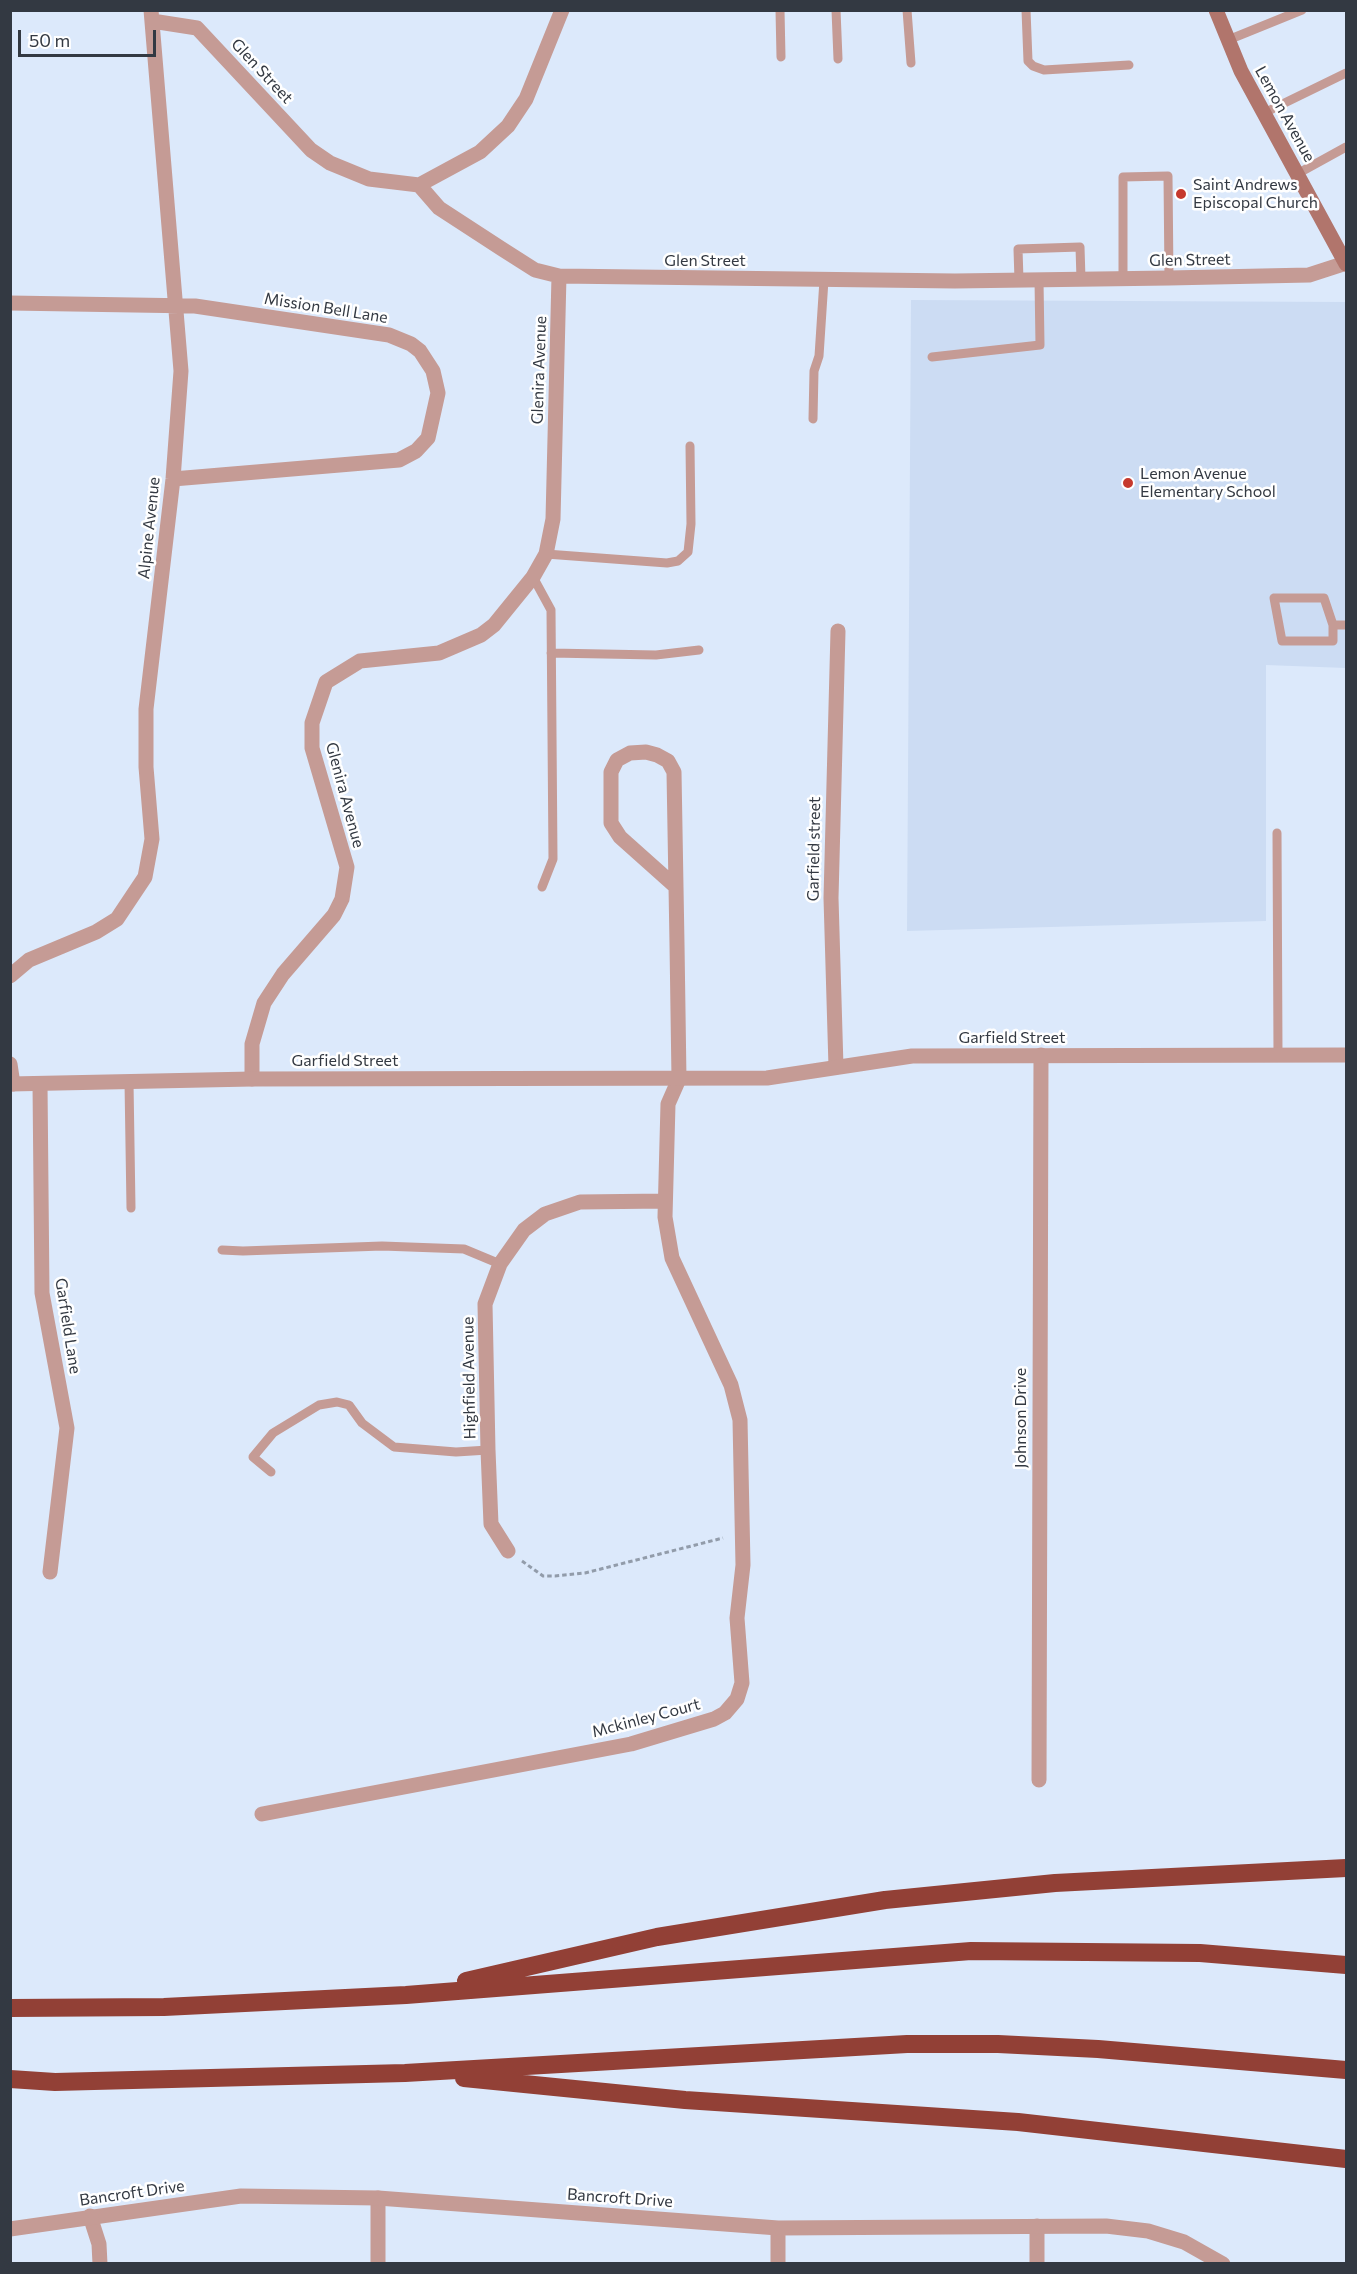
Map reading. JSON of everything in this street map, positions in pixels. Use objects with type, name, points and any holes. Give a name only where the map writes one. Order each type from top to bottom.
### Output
[{"type":"highway","points":[[406,1995],[657,1938],[885,1900],[1055,1883],[1347,1869]]},
{"type":"highway","points":[[10,2008],[164,2007],[406,1995],[971,1951],[1200,1953],[1347,1965]]},
{"type":"highway","points":[[10,2079],[55,2082],[405,2073],[907,2044],[1098,2049],[1346,2070]]},
{"type":"highway","points":[[405,2073],[685,2100],[1018,2122],[1347,2159]]},
{"type":"main road","name":"Lemon Avenue","points":[[1216,10],[1264,113],[1346,263]]},
{"type":"street","points":[[419,185],[480,152],[508,126],[526,99],[562,10]]},
{"type":"street","name":"Glen Street","points":[[152,16],[197,28],[312,150],[330,163],[369,179],[419,185],[439,208],[535,270],[559,276],[824,280],[1123,279],[1309,275],[1346,263]]},
{"type":"street","name":"Alpine Avenue","points":[[10,976],[29,960],[96,932],[117,919],[145,877],[152,839],[146,767],[147,709],[173,479],[181,371],[152,16]]},
{"type":"street","name":"Glenira Avenue","points":[[252,1078],[252,1044],[264,1003],[283,974],[334,915],[342,899],[346,867],[312,748],[312,723],[326,682],[360,661],[439,652],[481,635],[494,625],[533,578],[546,554],[553,519],[559,276]]},
{"type":"street","name":"Mission Bell Lane","points":[[10,303],[195,306],[401,338],[428,360],[433,371],[438,393],[428,438],[416,451],[399,460],[173,479]]},
{"type":"street","name":"Garfield street","points":[[836,1067],[831,898],[838,631]]},
{"type":"street","points":[[664,1200],[668,1104],[679,1079],[676,887],[674,772],[668,760],[657,755],[646,752],[630,753],[617,760],[611,772],[611,823],[620,837],[676,887]]},
{"type":"street","name":"Garfield Street","points":[[12,1084],[252,1078],[767,1078],[912,1056],[1347,1054]]},
{"type":"street","name":"Johnson Drive","points":[[1039,1780],[1041,1055]]},
{"type":"street","points":[[10,1064],[12,1084]]},
{"type":"street","name":"Garfield Lane","points":[[40,1084],[42,1293],[67,1428],[50,1572]]},
{"type":"street","name":"Highfield Avenue","points":[[508,1551],[491,1524],[488,1450],[485,1304],[500,1264],[524,1230],[545,1214],[580,1202],[664,1200]]},
{"type":"street","name":"Mckinley Court","points":[[262,1814],[631,1744],[714,1719],[725,1713],[737,1699],[742,1683],[737,1618],[743,1565],[740,1420],[731,1384],[672,1258],[664,1200]]},
{"type":"street","name":"Bancroft Drive","points":[[10,2229],[241,2196],[378,2198],[778,2228],[1106,2226],[1148,2230],[1184,2242],[1223,2264]]},
{"type":"street","points":[[378,2198],[378,2264]]},
{"type":"street","points":[[90,2216],[99,2244],[100,2264]]},
{"type":"street","points":[[1036,2226],[1037,2264]]},
{"type":"street","points":[[778,2228],[778,2264]]},
{"type":"lane","points":[[780,10],[781,57]]},
{"type":"lane","points":[[836,10],[838,59]]},
{"type":"lane","points":[[907,10],[911,63]]},
{"type":"lane","points":[[1026,10],[1028,61],[1033,66],[1044,70],[1129,65]]},
{"type":"lane","points":[[1228,40],[1302,10]]},
{"type":"lane","points":[[1264,113],[1347,73]]},
{"type":"lane","points":[[1297,174],[1347,147]]},
{"type":"lane","points":[[1123,279],[1123,177],[1168,176],[1169,278]]},
{"type":"lane","points":[[1019,280],[1018,249],[1080,247],[1082,279]]},
{"type":"lane","points":[[813,419],[813,371],[819,356],[824,280]]},
{"type":"lane","points":[[932,357],[1040,345],[1039,280]]},
{"type":"lane","points":[[546,554],[667,564],[678,561],[688,552],[690,446]]},
{"type":"lane","points":[[533,578],[551,610],[553,859],[542,887]]},
{"type":"lane","points":[[1274,598],[1324,598],[1333,625],[1333,641],[1282,641],[1274,598]]},
{"type":"lane","points":[[1333,625],[1347,625]]},
{"type":"lane","points":[[551,653],[646,655],[699,650]]},
{"type":"lane","points":[[1277,833],[1278,1055]]},
{"type":"lane","points":[[129,1082],[131,1208]]},
{"type":"lane","points":[[222,1250],[323,1247],[464,1249],[500,1264]]},
{"type":"lane","points":[[271,1472],[253,1457],[273,1433],[320,1405],[337,1402],[349,1405],[363,1423],[394,1447],[456,1452],[488,1450]]},
{"type":"path","points":[[508,1551],[543,1576],[555,1576],[585,1572],[723,1538]]},
{"type":"shaded area","name":"Lemon Avenue Elementary School","points":[[911,300],[1346,302],[1346,668],[1266,665],[1266,921],[907,931]]},
{"type":"place","name":"Saint Andrews Episcopal Church","points":[[1181,194]]},
{"type":"place","name":"Lemon Avenue Elementary School","points":[[1128,483]]}]
